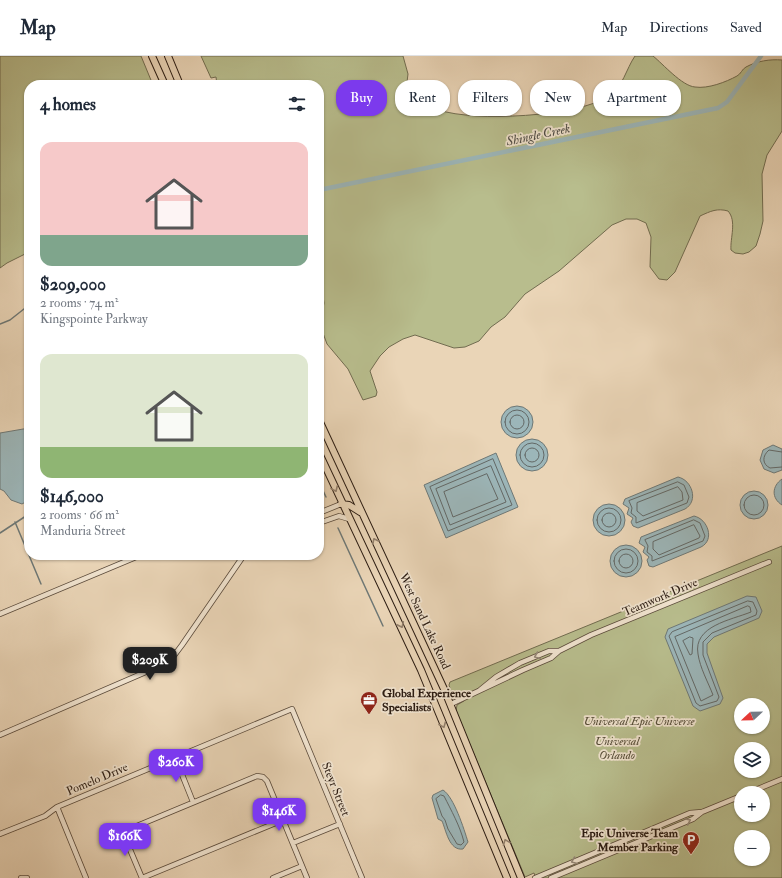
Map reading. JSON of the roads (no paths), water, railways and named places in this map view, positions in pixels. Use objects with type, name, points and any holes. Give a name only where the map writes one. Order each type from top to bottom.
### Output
[{"type":"main road","points":[[152,56],[163,80]]},
{"type":"main road","points":[[168,56],[178,80]]},
{"type":"main road","name":"West Sand Lake Road","points":[[324,431],[361,513],[409,610],[451,704],[521,878]]},
{"type":"main road","name":"West Sand Lake Road","points":[[324,464],[417,660],[507,878]]},
{"type":"main road","points":[[342,504],[352,507],[361,513]]},
{"type":"street","points":[[324,511],[342,504]]},
{"type":"street","points":[[324,521],[339,516],[349,519]]},
{"type":"street","points":[[0,614],[129,560]]},
{"type":"street","points":[[0,734],[162,665],[173,657],[182,645],[241,560]]},
{"type":"street","name":"Teamwork Drive","points":[[451,704],[552,658],[559,651],[591,635],[769,562]]},
{"type":"street","name":"Teamwork Drive","points":[[480,690],[506,670],[549,651],[559,651]]},
{"type":"street","name":"Pomelo Drive","points":[[0,834],[44,816],[57,807],[292,708]]},
{"type":"street","name":"Steyr Street","points":[[292,708],[362,878]]},
{"type":"street","points":[[175,757],[193,802]]},
{"type":"street","points":[[283,820],[142,878],[126,840],[127,833],[132,828],[257,776],[263,777],[267,781],[307,878]]},
{"type":"street","points":[[765,786],[782,779]]},
{"type":"street","points":[[535,878],[686,814],[702,812],[734,799]]},
{"type":"street","points":[[57,807],[86,878]]},
{"type":"street","points":[[551,878],[694,819],[702,812]]},
{"type":"street","points":[[292,843],[340,824]]},
{"type":"street","points":[[274,878],[302,866]]},
{"type":"water","points":[[514,406],[520,406],[530,413],[533,422],[532,428],[526,435],[520,438],[514,438],[504,431],[501,425],[501,419],[508,409]]},
{"type":"water","points":[[24,429],[24,503],[22,504],[11,500],[4,491],[0,489],[0,433]]},
{"type":"water","points":[[529,439],[535,439],[545,446],[548,455],[547,461],[541,468],[535,471],[529,471],[519,464],[516,458],[516,452],[523,442]]},
{"type":"water","points":[[773,445],[782,449],[782,470],[774,473],[764,469],[760,460],[763,450]]},
{"type":"water","points":[[496,453],[518,507],[446,538],[424,485]]},
{"type":"water","points":[[678,477],[687,482],[692,491],[692,501],[689,505],[685,509],[638,528],[633,526],[631,522],[633,518],[627,514],[629,508],[623,504],[625,499]]},
{"type":"water","points":[[782,479],[782,505],[776,499],[774,492],[776,485]]},
{"type":"water","points":[[754,491],[764,495],[768,505],[764,515],[754,519],[744,515],[740,505],[744,495]]},
{"type":"water","points":[[606,504],[612,504],[622,511],[625,520],[624,526],[618,533],[612,536],[606,536],[596,529],[593,523],[593,517],[600,507]]},
{"type":"water","points":[[694,516],[703,521],[708,530],[708,540],[705,544],[653,567],[649,566],[647,560],[649,557],[643,552],[645,547],[639,543],[641,537]]},
{"type":"water","points":[[623,545],[629,545],[639,552],[642,561],[641,567],[635,574],[629,577],[623,577],[613,570],[610,564],[610,558],[617,548]]},
{"type":"water","points":[[747,596],[756,597],[762,611],[759,618],[714,637],[707,644],[707,653],[723,698],[720,704],[700,711],[693,706],[665,637],[668,629]]},
{"type":"water","points":[[443,790],[455,806],[464,829],[468,842],[463,849],[454,847],[442,821],[438,819],[432,798],[433,795]]},
{"type":"waterway","name":"Shingle Creek","points":[[324,189],[718,108],[727,102],[761,56]]},
{"type":"waterway","name":"Shingle Creek","points":[[0,324],[10,320],[24,309]]},
{"type":"waterway","points":[[324,493],[326,497]]},
{"type":"waterway","points":[[0,533],[24,517]]},
{"type":"waterway","points":[[15,522],[24,543]]},
{"type":"waterway","points":[[338,528],[383,626]]},
{"type":"waterway","points":[[31,560],[41,584]]},
{"type":"place","name":"Global Experience Specialists","points":[[369,715]]},
{"type":"place","name":"Epic Universe Team Member Parking","points":[[691,855]]},
{"type":"park label","name":"Universal Epic Universe","points":[[639,721]]},
{"type":"park label","name":"Universal Orlando","points":[[617,748]]}]
